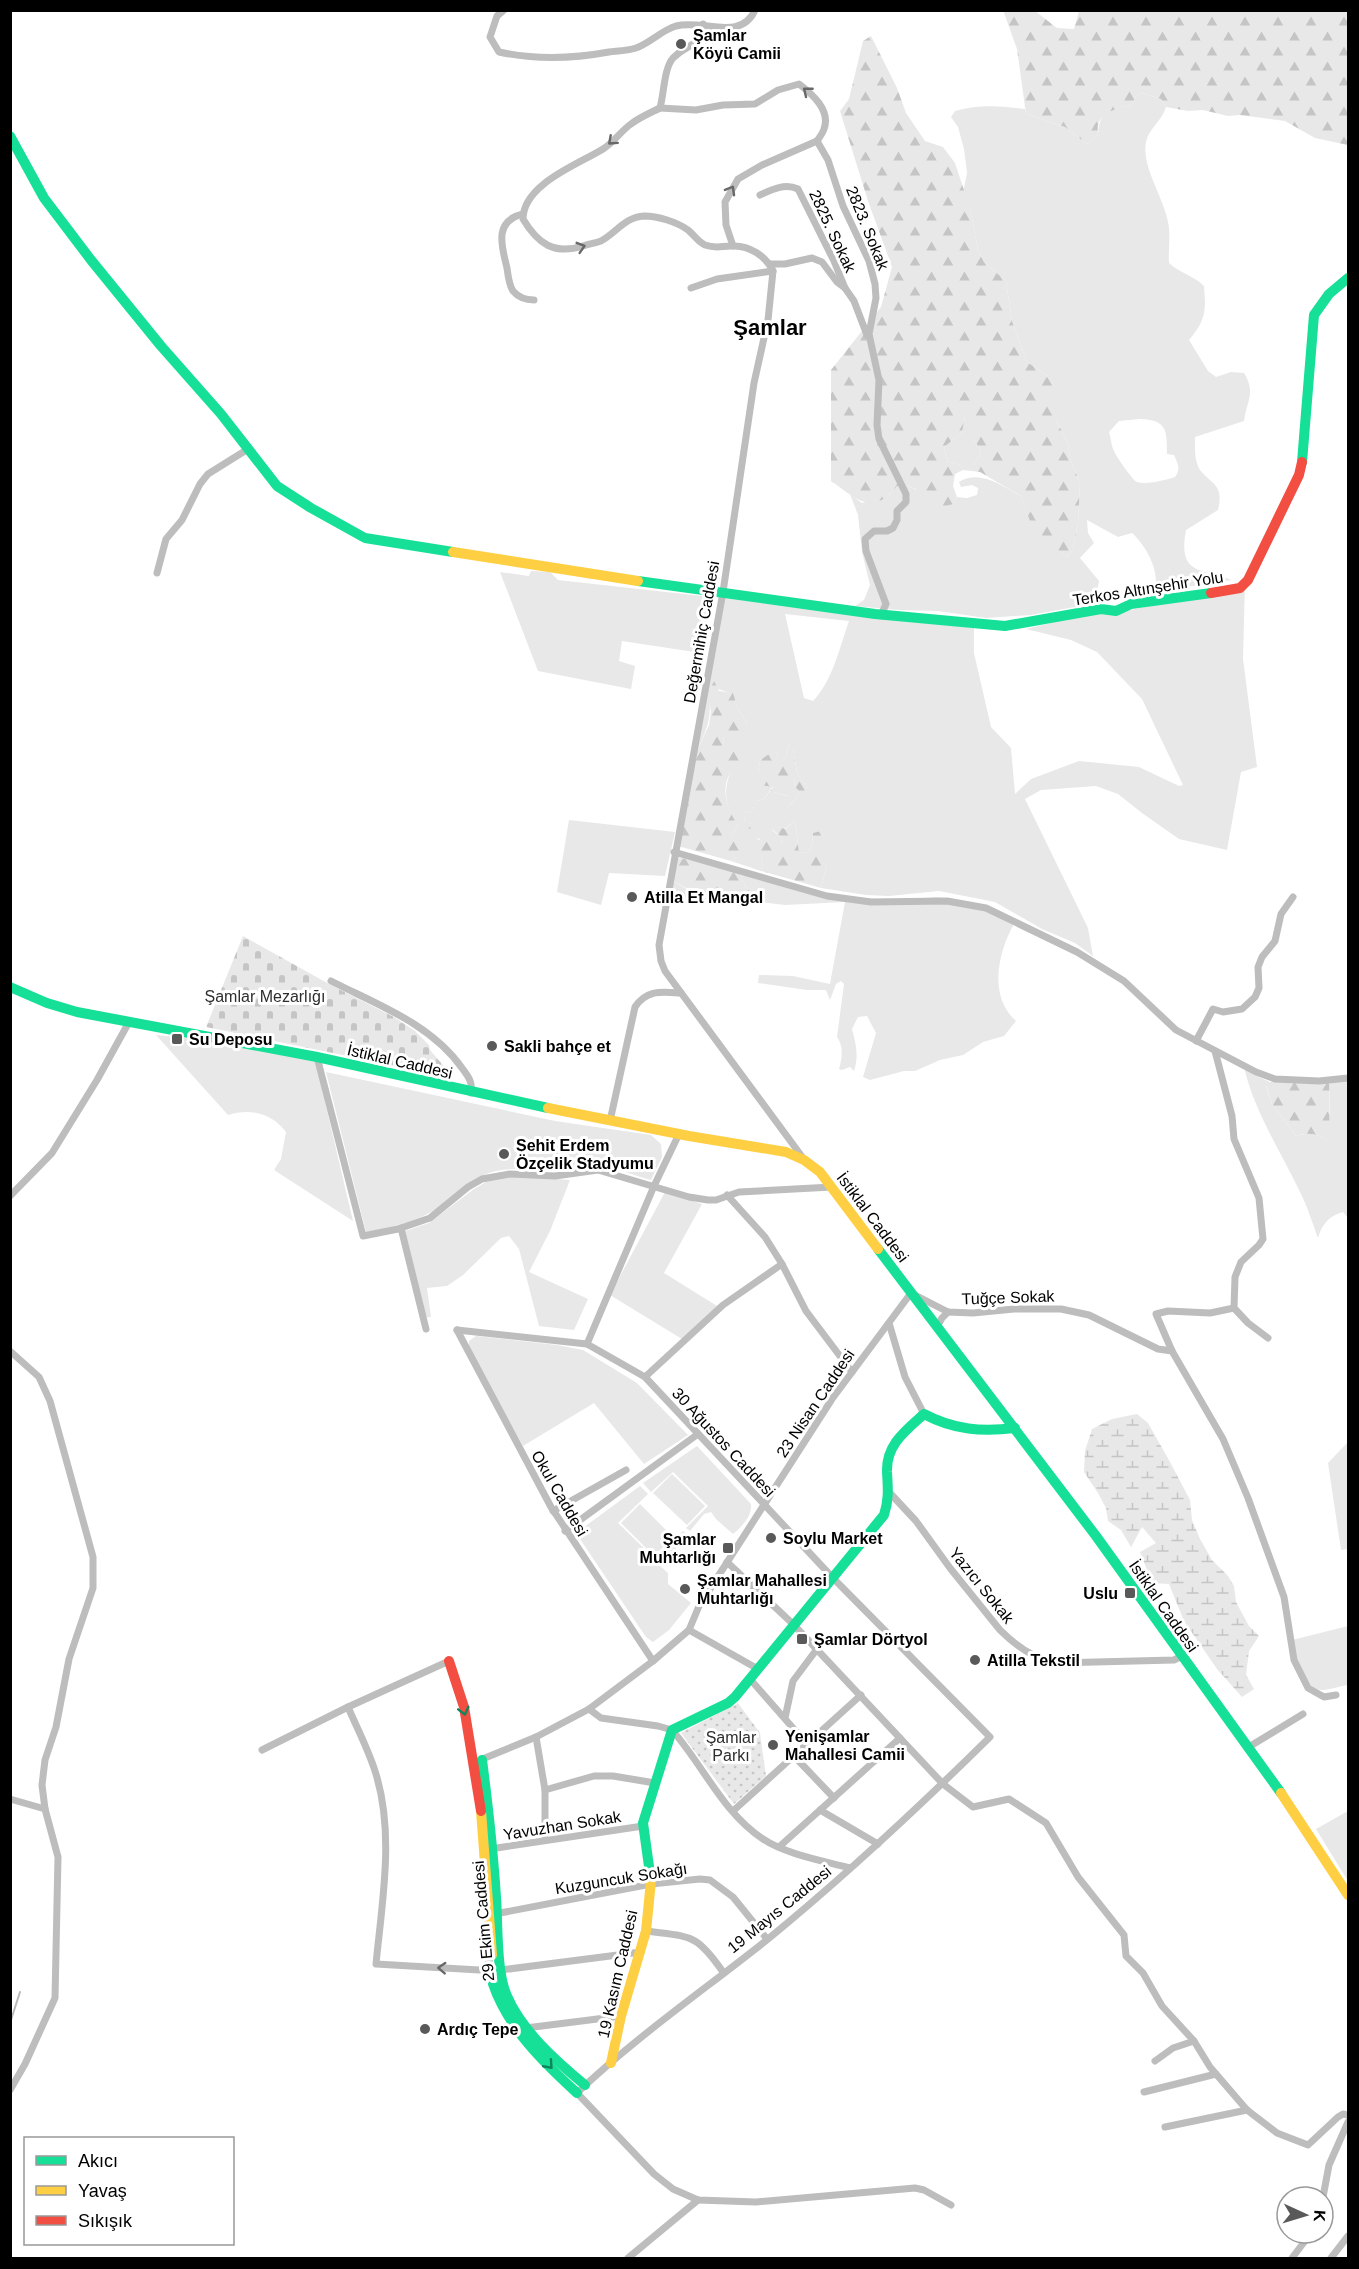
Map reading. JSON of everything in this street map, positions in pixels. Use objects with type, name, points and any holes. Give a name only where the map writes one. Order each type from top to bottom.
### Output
[{"type":"street","points":[[504,10],[497,16],[490,37],[499,52],[527,58],[578,58],[636,48],[675,26],[703,24],[737,28],[747,23],[755,10]]},
{"type":"street","points":[[660,108],[666,70],[673,58],[694,45],[699,38],[703,24]]},
{"type":"street","points":[[733,246],[726,225],[725,202],[738,179],[762,165],[817,141],[825,128],[824,113],[815,97],[799,84],[778,90],[755,104],[723,105],[696,110],[660,108],[632,123],[604,148],[568,166],[529,199],[523,214],[523,219],[532,234],[548,246],[568,251],[601,241],[625,222],[644,216],[666,220],[687,230],[702,244],[717,249],[733,246],[756,253],[771,267]]},
{"type":"street","name":"Terkos Altınşehir Yolu","points":[[10,136],[44,198],[91,260],[161,346],[221,414],[277,486],[310,508],[366,538],[594,575],[881,615],[1005,626],[1101,609],[1116,611],[1131,604],[1240,588],[1248,580],[1302,464],[1314,315],[1329,294],[1348,278]]},
{"type":"street","name":"2823. Sokak","points":[[817,141],[828,160],[843,206],[869,261],[875,284],[876,298],[869,339],[878,374],[876,425],[886,457],[900,477],[906,494],[906,502],[897,511],[897,520],[893,528],[887,531],[873,531],[865,539],[866,551],[886,604],[881,615]]},
{"type":"street","name":"2825. Sokak","points":[[760,195],[784,186],[798,189],[845,288]]},
{"type":"street","points":[[523,214],[516,216],[506,224],[501,233],[501,242],[511,288],[521,297],[534,300]]},
{"type":"street","points":[[692,288],[717,279],[812,258],[822,262],[837,282],[845,288],[854,301],[869,339]]},
{"type":"street","name":"Değermihiç Caddesi","points":[[771,267],[768,320],[754,383],[723,592],[674,852],[659,945],[665,971],[804,1160]]},
{"type":"street","points":[[157,573],[166,539],[182,520],[200,484],[208,474],[248,448]]},
{"type":"street","points":[[674,852],[828,896],[871,902],[947,901],[986,908],[1077,952],[1124,981],[1176,1030],[1257,1072],[1275,1079],[1319,1081],[1348,1078]]},
{"type":"street","points":[[1196,1041],[1213,1009],[1223,1012],[1242,1009],[1255,997],[1258,988],[1258,967],[1262,957],[1275,941],[1281,914],[1293,897]]},
{"type":"street","points":[[331,981],[406,1019],[437,1040],[456,1060],[470,1080],[471,1093]]},
{"type":"street","name":"İstiklal Caddesi","points":[[10,987],[46,1003],[77,1012],[317,1058],[471,1093],[610,1121],[786,1152],[804,1160],[820,1172],[832,1187],[1096,1536],[1247,1748],[1269,1775],[1348,1895]]},
{"type":"street","points":[[610,1121],[635,1007],[643,998],[654,992],[681,993]]},
{"type":"street","points":[[10,1196],[52,1153],[97,1080],[129,1022]]},
{"type":"street","points":[[1215,1051],[1232,1116],[1234,1139],[1259,1198],[1263,1239],[1240,1262],[1235,1277],[1234,1308],[1268,1338]]},
{"type":"street","points":[[317,1058],[363,1236],[401,1228],[430,1218],[468,1187],[482,1179],[496,1176],[525,1174],[555,1176],[598,1170],[699,1199],[716,1200],[739,1192],[832,1187]]},
{"type":"street","points":[[587,1344],[654,1186],[679,1134]]},
{"type":"street","points":[[727,1196],[765,1237],[806,1311],[852,1372]]},
{"type":"street","points":[[401,1228],[426,1329]]},
{"type":"street","points":[[645,1377],[723,1305],[782,1264]]},
{"type":"street","name":"Tuğçe Sokak","points":[[911,1293],[948,1312],[1061,1309],[1089,1315],[1158,1349],[1172,1351]]},
{"type":"street","name":"23 Nisan Caddesi","points":[[478,1761],[536,1737],[590,1708],[653,1661],[689,1630],[699,1606],[832,1399],[911,1293]]},
{"type":"street","points":[[1234,1308],[1210,1313],[1168,1311],[1156,1314],[1172,1351],[1223,1440],[1248,1498],[1284,1597],[1294,1660],[1311,1691],[1324,1697],[1336,1695]]},
{"type":"street","points":[[937,1327],[948,1312]]},
{"type":"street","points":[[889,1323],[905,1377],[924,1414],[937,1422],[964,1430],[982,1432],[1015,1428]]},
{"type":"street","name":"Okul Caddesi","points":[[587,1344],[457,1330],[565,1531],[653,1661]]},
{"type":"street","name":"30 Ağustos Caddesi","points":[[587,1344],[645,1377],[833,1578],[990,1737]]},
{"type":"street","points":[[10,1351],[39,1377],[50,1401],[93,1557],[93,1588],[69,1659],[56,1727],[45,1760],[42,1785],[45,1809],[58,1857],[55,1998],[25,2064],[10,2090]]},
{"type":"street","points":[[672,1730],[728,1703],[884,1515],[888,1504],[887,1471],[891,1449],[924,1414]]},
{"type":"street","points":[[565,1531],[698,1434]]},
{"type":"street","points":[[554,1511],[626,1470]]},
{"type":"street","name":"Yazıcı Sokak","points":[[889,1492],[916,1521],[1000,1630],[1045,1661],[1056,1663],[1174,1660],[1182,1656]]},
{"type":"street","points":[[727,1562],[793,1624],[943,1784],[973,1807],[1009,1799],[1046,1823],[1078,1877],[1124,1935],[1126,1956],[1143,1973],[1162,2006],[1194,2041],[1216,2074],[1247,2110],[1277,2133],[1308,2145],[1338,2116],[1348,2115]]},
{"type":"street","points":[[689,1630],[758,1669]]},
{"type":"street","points":[[785,1718],[793,1681],[817,1649]]},
{"type":"street","points":[[262,1750],[348,1707],[449,1661]]},
{"type":"street","name":"29 Ekim Caddesi","points":[[449,1661],[478,1761],[501,1970],[508,1998],[523,2029]]},
{"type":"street","points":[[750,1679],[807,1744]]},
{"type":"street","points":[[733,1812],[861,1695]]},
{"type":"street","points":[[348,1707],[375,1771],[381,1796],[384,1824],[384,1877],[376,1964],[479,1970],[486,1967],[492,1955]]},
{"type":"street","points":[[590,1708],[601,1718],[672,1730],[733,1812],[764,1839],[779,1847],[850,1868]]},
{"type":"street","points":[[1247,1748],[1303,1714]]},
{"type":"street","name":"19 Kasım Caddesi","points":[[611,2063],[621,2016],[646,1931],[651,1884],[643,1826],[672,1730]]},
{"type":"street","points":[[536,1737],[545,1790],[545,1840]]},
{"type":"street","name":"19 Mayıs Caddesi","points":[[581,2089],[723,1972],[767,1939],[878,1844],[990,1737]]},
{"type":"street","points":[[779,1847],[900,1738]]},
{"type":"street","points":[[794,1756],[834,1798]]},
{"type":"street","points":[[545,1790],[594,1776],[613,1776],[655,1783]]},
{"type":"street","points":[[10,1799],[45,1809]]},
{"type":"street","points":[[820,1810],[878,1844]]},
{"type":"street","name":"Yavuzhan Sokak","points":[[488,1850],[643,1826]]},
{"type":"street","name":"Kuzguncuk Sokağı","points":[[494,1914],[651,1884],[682,1880],[710,1880],[734,1897],[767,1939]]},
{"type":"street","name":"29 Ekim Caddesi","points":[[492,1955],[494,1914]]},
{"type":"street","points":[[646,1931],[682,1935],[699,1942],[709,1951],[723,1972]]},
{"type":"street","points":[[501,1970],[641,1952]]},
{"type":"street","name":"29 Ekim Caddesi","points":[[493,1984],[499,2004],[581,2089]]},
{"type":"street","points":[[523,2029],[621,2016]]},
{"type":"street","points":[[1155,2061],[1173,2048],[1194,2041]]},
{"type":"street","points":[[1144,2092],[1216,2074]]},
{"type":"street","points":[[581,2089],[654,2174],[673,2189],[698,2200],[756,2202],[915,2188],[924,2190],[951,2205]]},
{"type":"street","points":[[1165,2127],[1247,2110]]},
{"type":"street","points":[[1325,2185],[1329,2165],[1347,2132],[1348,2122]]},
{"type":"street","points":[[628,2259],[698,2200]]},
{"type":"street","points":[[1331,2259],[1348,2236]]},
{"type":"street","points":[[1293,2258],[1302,2245]]},
{"type":"green space","points":[[1003,10],[1035,11],[1057,28],[1074,29],[1079,11],[1348,11],[1348,145],[1315,138],[1285,121],[1166,107],[1161,99],[1142,93],[1136,96],[1132,105],[1113,110],[1103,116],[1098,127],[1098,134],[1087,144],[1065,127],[1026,114],[1017,49]]},
{"type":"green space","points":[[871,36],[897,88],[906,113],[925,141],[943,147],[955,163],[970,208],[978,250],[984,262],[1006,281],[1012,321],[1027,362],[1045,374],[1055,387],[1055,418],[1068,443],[1070,458],[1080,483],[1078,523],[1073,549],[1067,557],[1050,545],[1030,521],[1021,496],[980,472],[963,470],[955,474],[953,486],[957,497],[953,504],[943,507],[922,502],[916,489],[905,485],[897,486],[880,501],[864,502],[831,481],[831,370],[881,307],[892,267],[868,201],[840,111],[849,99],[863,41]],"holes":[[[974,413],[974,439],[981,452],[974,465],[961,465],[947,461],[944,447],[962,433],[965,416]]]},
{"type":"green space","points":[[1142,93],[1161,99],[1166,107],[1148,137],[1145,151],[1168,222],[1169,263],[1204,286],[1204,315],[1199,327],[1189,340],[1208,371],[1216,377],[1231,372],[1244,373],[1248,380],[1250,397],[1244,421],[1195,437],[1198,466],[1216,486],[1220,495],[1218,510],[1186,530],[1184,544],[1185,555],[1193,567],[1232,580],[1155,592],[1154,568],[1138,539],[1132,533],[1118,537],[1087,520],[1088,533],[1094,543],[1080,558],[1099,581],[1097,591],[1090,600],[1091,604],[1031,615],[986,618],[938,611],[855,606],[864,600],[870,585],[862,552],[858,515],[850,494],[862,503],[889,495],[897,486],[905,485],[953,504],[957,497],[967,498],[977,495],[978,488],[972,485],[961,487],[959,482],[967,478],[983,478],[1021,496],[1038,531],[1058,550],[1067,557],[1073,549],[1078,523],[1080,483],[1070,458],[1068,443],[1055,418],[1055,387],[1045,374],[1027,362],[1012,321],[1006,281],[984,262],[978,250],[970,208],[963,193],[967,173],[964,149],[958,127],[951,117],[955,111],[982,106],[1025,109],[1026,114],[1065,127],[1087,144],[1098,134],[1101,119],[1107,112],[1132,105],[1136,96]],"holes":[[[1149,420],[1164,428],[1167,454],[1174,455],[1178,469],[1175,477],[1141,483],[1132,477],[1118,458],[1109,432],[1119,421]]]},
{"type":"green space","points":[[974,412],[974,439],[981,452],[974,465],[961,465],[947,461],[944,447],[962,433],[965,416]]},
{"type":"green space","points":[[531,571],[550,572],[558,580],[702,596],[707,599],[710,606],[701,653],[622,641],[619,661],[635,666],[631,689],[538,671],[500,572],[529,576]]},
{"type":"green space","points":[[1245,581],[1243,659],[1257,767],[1241,772],[1227,850],[1179,839],[1118,794],[1096,786],[1041,790],[1025,799],[1088,928],[1093,956],[1075,943],[1042,929],[995,902],[939,891],[889,896],[821,888],[827,864],[813,833],[812,846],[807,853],[799,852],[795,821],[784,829],[778,827],[772,830],[782,838],[781,845],[768,845],[758,838],[750,849],[761,855],[763,862],[761,871],[731,861],[736,857],[731,837],[738,825],[728,806],[726,792],[731,772],[723,745],[724,734],[748,724],[738,709],[733,694],[706,685],[710,714],[695,755],[716,611],[725,597],[974,628],[974,653],[991,727],[1011,748],[1015,794],[1031,779],[1079,761],[1139,767],[1179,786],[1183,785],[1142,699],[1097,652],[1071,640],[1026,629],[1084,615],[1115,613],[1214,593]],"holes":[[[785,614],[849,621],[831,674],[813,701],[804,698]],[[789,744],[793,748],[797,773],[808,788],[787,808],[798,796],[799,791],[795,787],[794,777],[790,777],[787,796],[774,792],[745,821],[744,813],[751,812],[757,801],[764,799],[773,786],[762,784],[758,774],[760,760],[779,749],[776,756],[780,761],[785,759]]]},
{"type":"green space","points":[[714,681],[719,691],[733,693],[738,709],[748,724],[742,732],[733,731],[724,734],[723,745],[736,747],[745,762],[731,772],[726,786],[728,807],[738,825],[731,837],[737,840],[740,848],[736,857],[731,861],[678,846],[695,755],[709,725],[711,712],[706,685]]},
{"type":"green space","points":[[789,744],[793,747],[797,773],[808,788],[810,806],[794,810],[787,809],[798,796],[799,791],[795,787],[794,777],[791,777],[788,796],[774,792],[770,804],[755,827],[748,829],[743,813],[751,812],[757,801],[764,799],[773,787],[753,784],[758,774],[760,760],[780,747],[776,756],[780,760],[785,759]]},
{"type":"green space","points":[[569,820],[675,832],[665,876],[609,873],[601,905],[557,892]]},
{"type":"green space","points":[[795,821],[799,852],[807,853],[812,846],[813,833],[821,831],[827,864],[821,888],[761,871],[763,862],[761,855],[746,849],[749,838],[781,845],[782,838],[772,829],[778,827],[785,829]]},
{"type":"green space","points":[[677,857],[739,871],[746,887],[759,902],[708,902],[694,899],[690,890],[673,881]]},
{"type":"green space","points":[[739,871],[826,896],[897,900],[937,897],[971,902],[1014,924],[1004,947],[998,974],[1002,999],[1007,1011],[1016,1021],[1004,1036],[983,1042],[963,1055],[940,1060],[915,1071],[904,1071],[870,1080],[863,1077],[876,1033],[867,1016],[858,1017],[852,1029],[856,1045],[856,1066],[854,1071],[850,1067],[839,1069],[842,1049],[837,1037],[844,984],[841,981],[836,984],[830,1000],[826,990],[807,990],[758,983],[759,975],[793,976],[830,984],[845,902],[785,905],[759,902],[746,887]]},
{"type":"green space","points":[[673,881],[690,891],[694,899],[702,903],[670,902]]},
{"type":"green space","name":"Şamlar Mezarlığı","points":[[243,936],[394,1017],[415,1031],[429,1045],[430,1050],[454,1078],[206,1027]]},
{"type":"green space","points":[[156,1035],[216,1041],[315,1060],[353,1221],[274,1170],[281,1159],[286,1132],[274,1120],[252,1112],[228,1115]]},
{"type":"green space","points":[[1244,1067],[1254,1075],[1270,1082],[1266,1086],[1272,1104],[1296,1136],[1314,1134],[1330,1142],[1332,1136],[1329,1081],[1348,1078],[1348,1218],[1343,1212],[1330,1218],[1318,1238],[1302,1196],[1254,1099]]},
{"type":"green space","name":"Şehit Erdem Özçelik Stadyumu","points":[[326,1072],[555,1121],[651,1135],[661,1144],[662,1157],[651,1180],[602,1166],[562,1171],[511,1169],[493,1172],[474,1180],[428,1214],[398,1225],[366,1232]]},
{"type":"green space","points":[[1329,1081],[1331,1129],[1337,1139],[1330,1142],[1314,1134],[1296,1136],[1272,1104],[1266,1085],[1270,1082]]},
{"type":"green space","points":[[528,1177],[570,1180],[550,1231],[529,1272],[588,1299],[574,1330],[539,1326],[519,1249],[509,1236],[501,1238],[463,1275],[447,1286],[427,1288],[431,1317],[420,1318],[399,1233],[429,1223],[486,1182],[499,1178]]},
{"type":"green space","points":[[665,1192],[702,1204],[664,1273],[717,1306],[682,1339],[610,1295]]},
{"type":"green space","points":[[476,1336],[583,1350],[637,1383],[688,1435],[644,1464],[594,1403],[523,1446],[469,1351],[469,1341]]},
{"type":"green space","points":[[1137,1414],[1148,1423],[1170,1462],[1190,1500],[1192,1520],[1200,1539],[1212,1560],[1228,1576],[1234,1586],[1236,1602],[1249,1626],[1259,1636],[1249,1651],[1246,1675],[1254,1689],[1242,1697],[1217,1669],[1184,1621],[1169,1584],[1152,1583],[1140,1552],[1156,1543],[1142,1527],[1131,1547],[1121,1530],[1108,1521],[1106,1508],[1084,1472],[1085,1451],[1092,1429],[1112,1419]]},
{"type":"green space","points":[[1348,1442],[1348,1549],[1341,1550],[1328,1463]]},
{"type":"green space","points":[[697,1446],[751,1504],[748,1517],[733,1534],[711,1512],[704,1514],[690,1531],[686,1528],[708,1506],[673,1472],[651,1492],[643,1483]]},
{"type":"green space","points":[[672,1474],[705,1506],[687,1525],[653,1493]]},
{"type":"green space","points":[[640,1486],[648,1494],[618,1523],[654,1558],[683,1531],[687,1534],[687,1540],[684,1540],[659,1565],[668,1573],[668,1584],[691,1603],[669,1630],[653,1642],[646,1637],[576,1533]]},
{"type":"green space","points":[[640,1504],[673,1537],[654,1556],[621,1523]]},
{"type":"green space","points":[[1348,1626],[1348,1685],[1324,1690],[1317,1689],[1310,1685],[1302,1672],[1292,1640]]},
{"type":"green space","name":"Şamlar Parkı","points":[[738,1703],[760,1733],[766,1776],[734,1804],[681,1733]]},
{"type":"green space","points":[[1348,1811],[1348,1881],[1316,1829]]},
{"type":"waterway","points":[[10,2023],[20,1992]]},
{"type":"traffic: fast","points":[[10,136],[44,198],[91,260],[161,346],[221,414],[277,486],[365,538],[453,552]]},
{"type":"traffic: fast","points":[[1302,462],[1314,315],[1329,294],[1348,278]]},
{"type":"traffic: fast","points":[[638,581],[875,614],[1005,626],[1101,609],[1116,611],[1131,604],[1211,593]]},
{"type":"traffic: fast","points":[[10,987],[47,1003],[77,1012],[317,1057],[548,1108]]},
{"type":"traffic: fast","points":[[878,1249],[1096,1536],[1281,1793]]},
{"type":"traffic: fast","points":[[651,1881],[643,1823],[672,1730],[728,1703],[735,1697],[884,1515],[888,1489],[888,1462],[898,1439],[924,1414],[957,1427],[991,1430],[1015,1428]]},
{"type":"traffic: fast","points":[[482,1760],[503,1986],[521,2021],[552,2056],[585,2085]]},
{"type":"traffic: fast","points":[[493,1984],[517,2030],[539,2056],[577,2093]]},
{"type":"traffic: slow","points":[[453,552],[638,581]]},
{"type":"traffic: slow","points":[[548,1108],[689,1136],[786,1152],[804,1160],[820,1172],[878,1249]]},
{"type":"traffic: slow","points":[[1281,1793],[1348,1895]]},
{"type":"traffic: slow","points":[[481,1811],[492,1955]]},
{"type":"traffic: slow","points":[[611,2063],[621,2016],[646,1931],[651,1881]]},
{"type":"traffic: jam","points":[[1211,593],[1240,588],[1248,580],[1299,475],[1302,462]]},
{"type":"traffic: jam","points":[[449,1661],[464,1707],[481,1811]]},
{"type":"place","name":"Şamlar Köyü Camii","points":[[681,44]]},
{"type":"place","name":"Atilla Et Mangal","points":[[632,897]]},
{"type":"place","name":"Su Deposu","points":[[177,1039]]},
{"type":"place","name":"Sakli bahçe et","points":[[492,1046]]},
{"type":"place","name":"Şehit Erdem Özçelik Stadyumu","points":[[504,1154]]},
{"type":"place","name":"Soylu Market","points":[[771,1538]]},
{"type":"place","name":"Şamlar Muhtarlığı","points":[[728,1548]]},
{"type":"place","name":"Şamlar Mahallesi Muhtarlığı","points":[[685,1589]]},
{"type":"place","name":"Uslu","points":[[1130,1593]]},
{"type":"place","name":"Şamlar Dörtyol","points":[[802,1639]]},
{"type":"place","name":"Atilla Tekstil","points":[[975,1660]]},
{"type":"place","name":"Yenişamlar Mahallesi Camii","points":[[773,1745]]},
{"type":"place","name":"Ardıç Tepe","points":[[425,2029]]},
{"type":"district","name":"Şamlar","points":[[770,327]]}]
